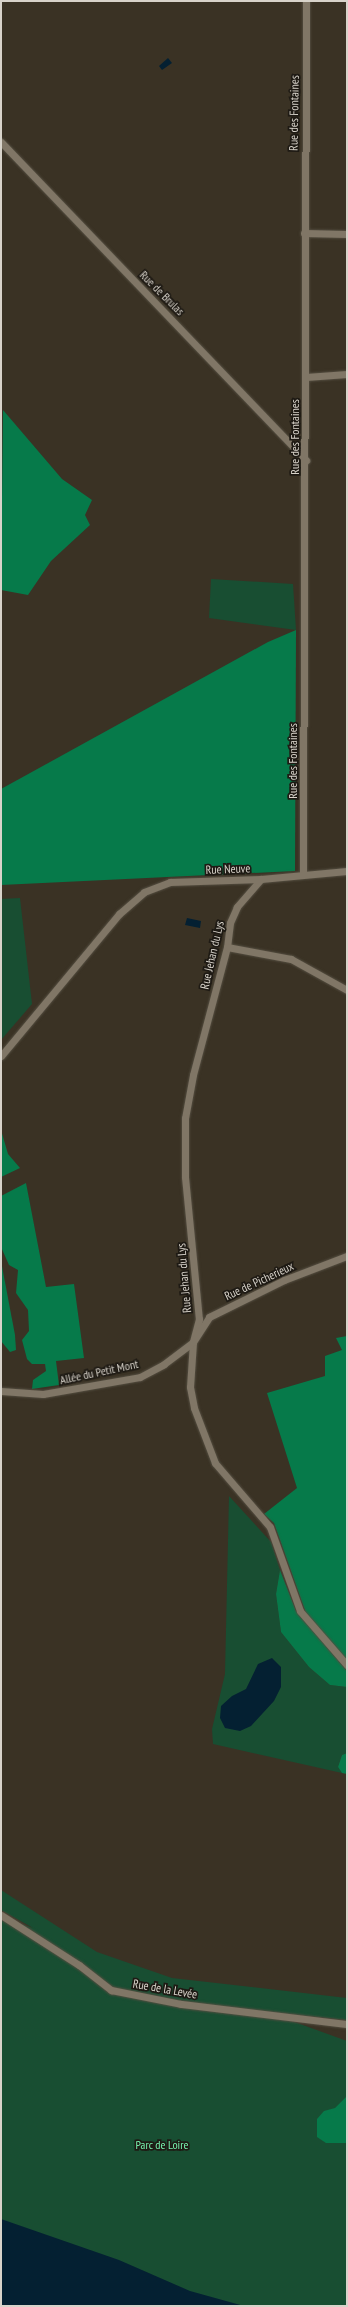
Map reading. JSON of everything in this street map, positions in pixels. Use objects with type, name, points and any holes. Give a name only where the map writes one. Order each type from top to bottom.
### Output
[{"type":"street","name":"Rue des Fontaines","points":[[303,874],[306,460],[304,234],[306,1]]},
{"type":"street","name":"Rue de Brulas","points":[[1,142],[306,460]]},
{"type":"street","points":[[304,234],[347,234]]},
{"type":"street","points":[[306,377],[347,374]]},
{"type":"street","name":"Rue Neuve","points":[[1,1056],[119,914],[134,898],[157,885],[183,882],[261,879],[303,874],[347,872]]},
{"type":"street","name":"Rue Jehan du Lys","points":[[261,879],[237,907],[230,923],[227,947],[193,1075],[185,1118],[185,1177],[199,1319],[193,1342],[191,1394],[194,1408],[215,1463],[270,1527],[300,1611],[347,1665]]},
{"type":"street","points":[[227,947],[291,959],[347,990]]},
{"type":"street","name":"Rue de Picherieux","points":[[193,1342],[209,1317],[284,1280],[347,1256]]},
{"type":"street","name":"Allée du Petit Mont","points":[[1,1392],[43,1394],[140,1376],[164,1364],[193,1342]]},
{"type":"street","name":"Rue de la Levée","points":[[1,1915],[79,1965],[111,1990],[175,2003],[347,2024]]},
{"type":"green space","points":[[3,410],[62,479],[92,500],[85,515],[90,525],[51,561],[28,595],[1,590]]},
{"type":"green space","points":[[211,579],[293,584],[296,630],[209,618]]},
{"type":"green space","points":[[296,630],[295,871],[1,885],[1,789],[268,642]]},
{"type":"green space","points":[[20,898],[32,1004],[1,1040],[1,899]]},
{"type":"green space","points":[[1,1130],[8,1154],[20,1168],[1,1177]]},
{"type":"green space","points":[[26,1183],[46,1287],[74,1284],[84,1358],[56,1361],[59,1385],[32,1389],[33,1380],[46,1371],[45,1364],[32,1364],[27,1359],[22,1340],[29,1331],[28,1310],[16,1293],[18,1270],[9,1265],[1,1247],[1,1196]]},
{"type":"green space","points":[[1,1261],[15,1335],[16,1350],[10,1352],[1,1341]]},
{"type":"green space","points":[[347,1336],[347,1662],[307,1616],[274,1523],[264,1514],[297,1488],[267,1393],[325,1376],[325,1356],[342,1350],[336,1338]]},
{"type":"green space","points":[[229,1496],[271,1542],[280,1570],[276,1594],[281,1632],[309,1667],[330,1685],[347,1687],[347,1753],[342,1755],[338,1767],[342,1773],[213,1744],[212,1729],[225,1674]]},
{"type":"green space","points":[[280,1570],[296,1611],[347,1671],[347,1687],[330,1685],[309,1667],[281,1632],[276,1594]]},
{"type":"green space","points":[[347,1753],[347,1774],[342,1773],[338,1767],[342,1755]]},
{"type":"green space","name":"Parc de Loire","points":[[1,1890],[97,1952],[172,1978],[347,1998],[347,2020],[267,2012],[347,2041],[347,2306],[1,2306],[1,1917],[33,1928],[1,1910]]},
{"type":"green space","points":[[347,2096],[347,2143],[326,2143],[317,2137],[317,2119],[324,2111],[335,2108]]},
{"type":"water","points":[[168,58],[172,63],[162,70],[159,66]]},
{"type":"water","points":[[187,918],[201,921],[200,928],[185,925]]},
{"type":"water","points":[[272,1658],[281,1667],[281,1687],[274,1701],[251,1726],[240,1731],[225,1728],[220,1718],[221,1706],[232,1696],[246,1689],[258,1664]]},
{"type":"water","points":[[1,2219],[119,2260],[190,2291],[244,2306],[1,2306]]}]
